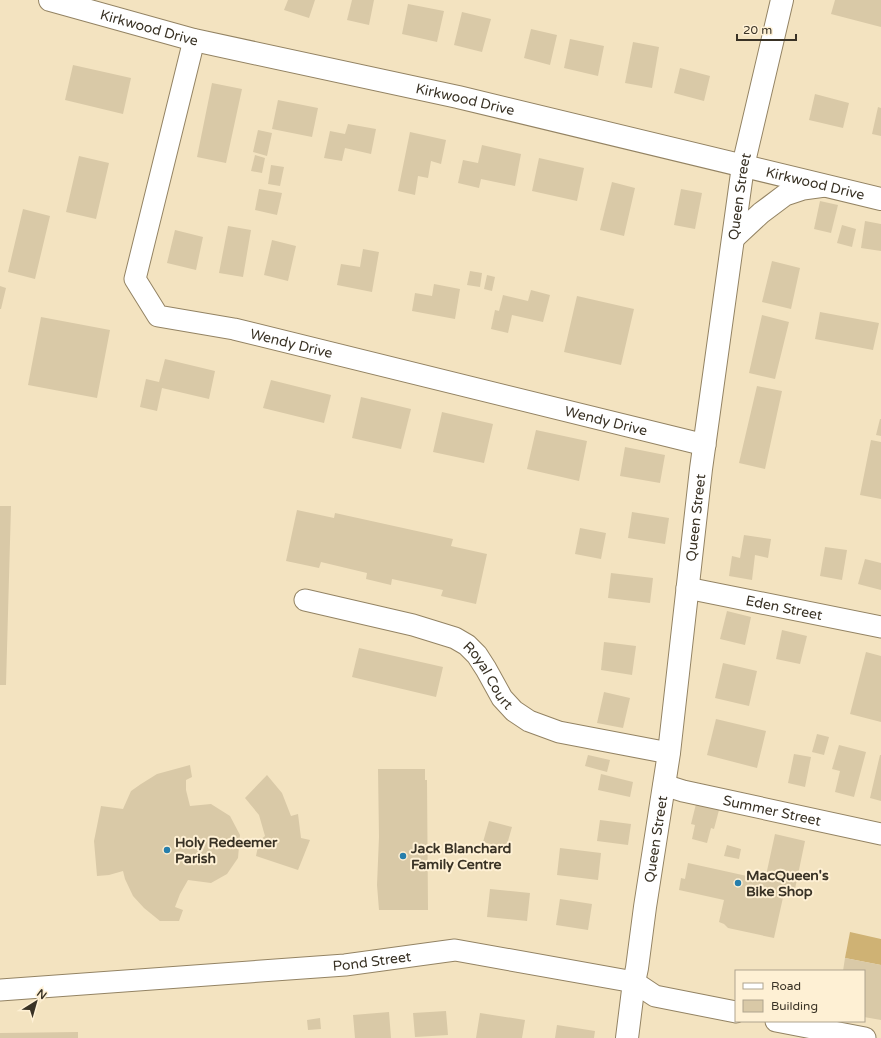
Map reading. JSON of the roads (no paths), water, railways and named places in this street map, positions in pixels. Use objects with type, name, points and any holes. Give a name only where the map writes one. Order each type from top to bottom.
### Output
[{"type":"street","name":"Kirkwood Drive","points":[[50,0],[194,40],[458,97],[881,199]]},
{"type":"street","name":"Queen Street","points":[[627,1038],[645,907],[669,753],[700,469],[705,445],[733,239],[744,166],[782,0]]},
{"type":"street","name":"Wendy Drive","points":[[194,40],[135,279],[158,316],[234,329],[705,445]]},
{"type":"street","points":[[733,239],[761,213],[785,194],[803,189],[826,186]]},
{"type":"street","name":"Eden Street","points":[[687,588],[881,627]]},
{"type":"street","name":"Royal Court","points":[[305,600],[413,625],[455,638],[467,645],[477,655],[486,668],[502,698],[514,711],[529,721],[559,732],[669,753]]},
{"type":"street","name":"Summer Street","points":[[664,785],[683,791],[881,834]]},
{"type":"street","name":"Pond Street","points":[[0,990],[345,965],[455,950],[634,982],[655,996],[735,1012]]},
{"type":"street","points":[[781,1022],[865,1038]]},
{"type":"place","name":"Holy Redeemer Parish","points":[[167,850]]},
{"type":"place","name":"Jack Blanchard Family Centre","points":[[403,856]]},
{"type":"place","name":"MacQueen's Bike Shop","points":[[738,883]]}]
